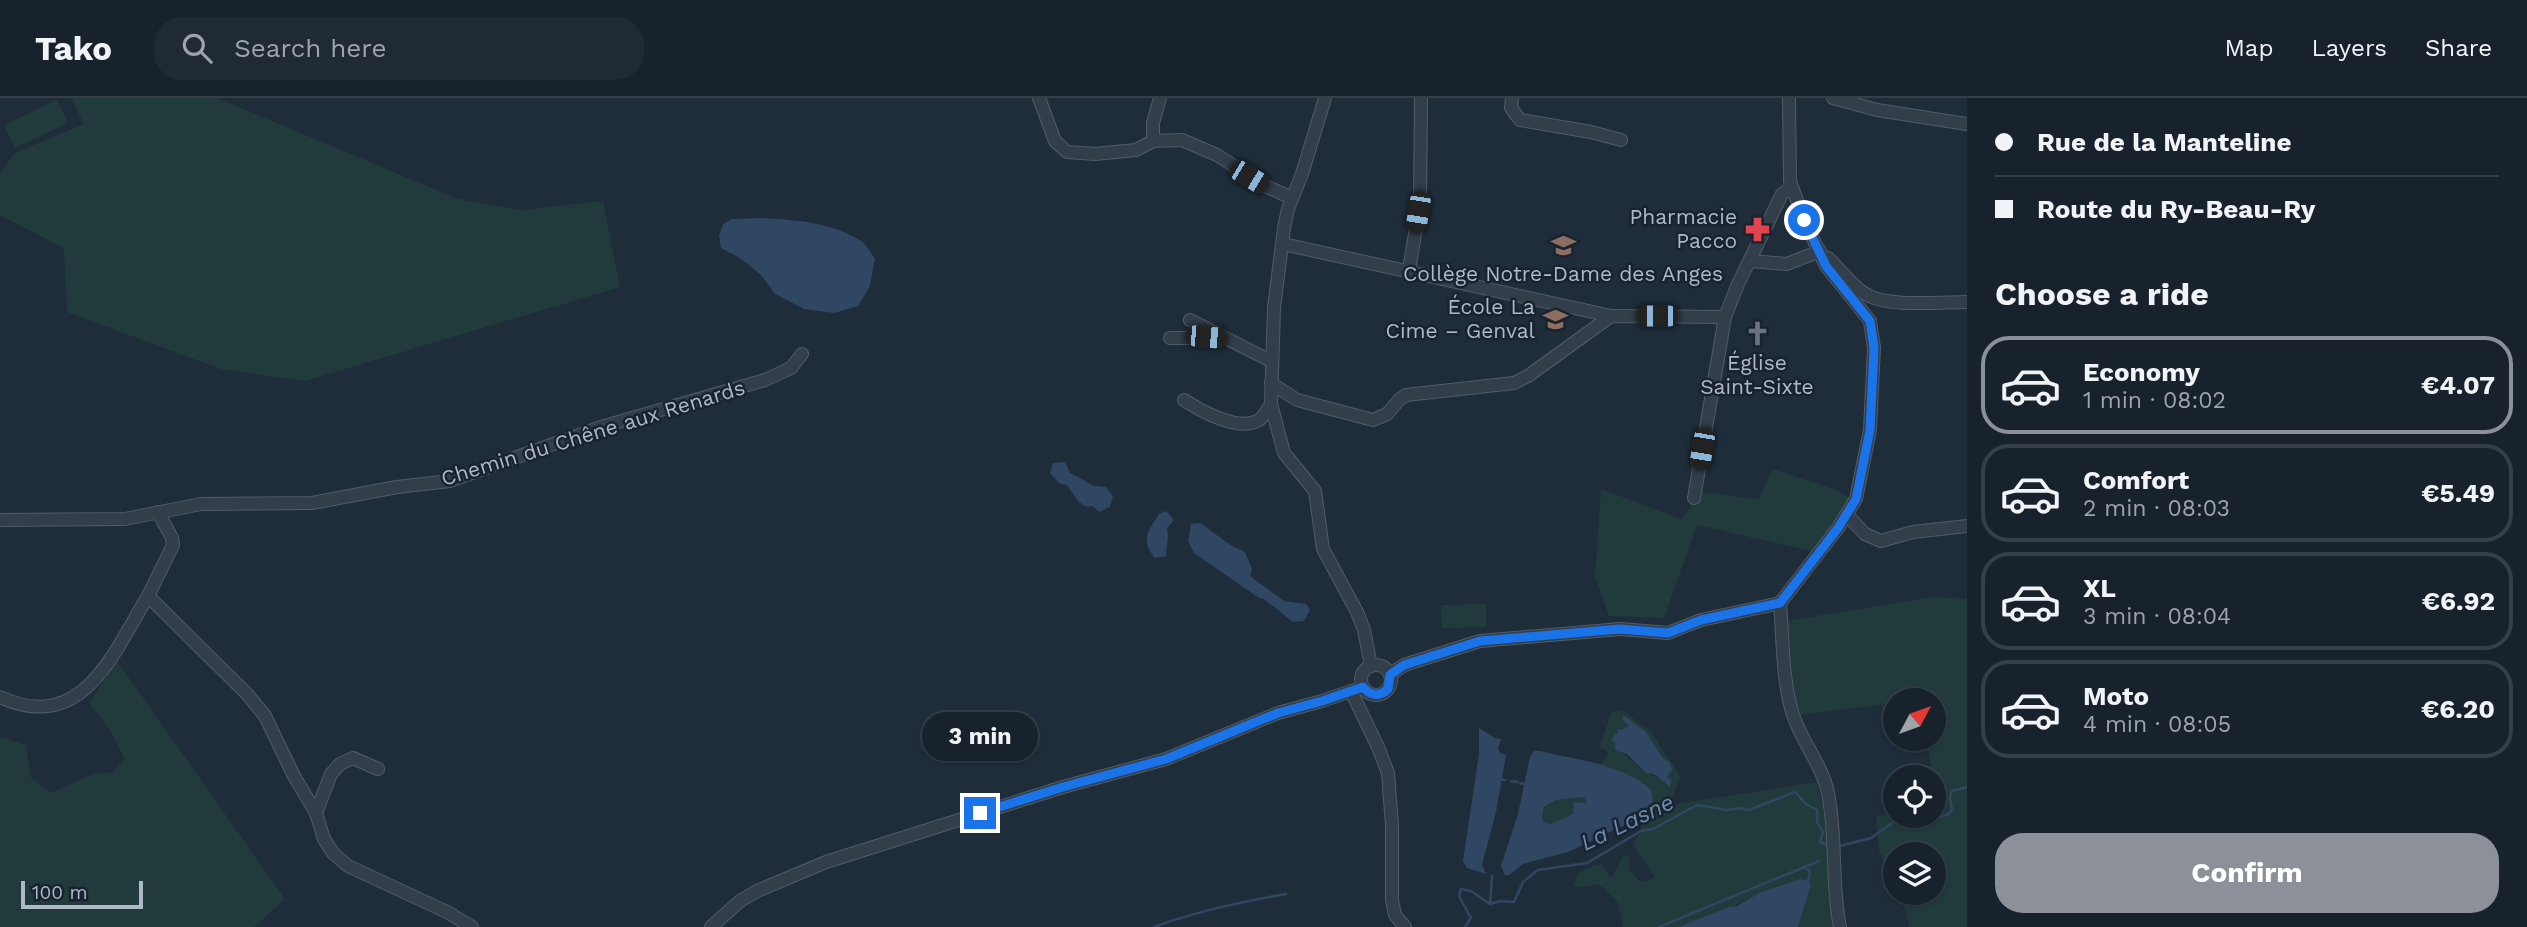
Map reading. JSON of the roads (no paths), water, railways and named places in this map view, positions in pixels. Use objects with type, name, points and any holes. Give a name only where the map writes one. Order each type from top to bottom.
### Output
[{"type":"street","points":[[1039,98],[1055,141],[1067,152],[1095,154],[1136,150],[1153,141],[1172,139],[1196,144],[1263,185],[1292,198]]},
{"type":"street","points":[[1153,141],[1153,123],[1160,98]]},
{"type":"street","points":[[1325,98],[1292,198],[1283,244],[1277,279],[1271,404],[1284,453],[1315,491],[1323,549],[1357,612],[1364,630],[1371,666]]},
{"type":"street","points":[[1409,270],[1420,204],[1421,98]]},
{"type":"street","points":[[1512,98],[1511,108],[1520,120],[1621,140]]},
{"type":"street","points":[[1390,675],[1404,665],[1480,641],[1620,629],[1668,633],[1701,620],[1780,603],[1847,515],[1856,499],[1870,430],[1873,330],[1864,311],[1826,266],[1792,187],[1789,98]]},
{"type":"street","points":[[1833,98],[1877,110],[1967,124]]},
{"type":"street","points":[[1694,498],[1725,317],[1782,194],[1792,187]]},
{"type":"street","points":[[1283,244],[1611,316],[1725,317]]},
{"type":"street","points":[[1751,261],[1787,264],[1820,251]]},
{"type":"street","points":[[1820,251],[1863,293],[1873,298],[1893,302],[1967,302]]},
{"type":"street","points":[[1271,383],[1297,400],[1373,420],[1387,414],[1406,395],[1514,383],[1528,376],[1611,316]]},
{"type":"street","points":[[1191,320],[1271,361]]},
{"type":"street","points":[[1170,338],[1225,339]]},
{"type":"street","name":"Chemin du Chêne aux Renards","points":[[0,520],[125,519],[209,503],[326,502],[380,490],[461,479],[590,431],[765,380],[791,368],[802,354]]},
{"type":"street","points":[[1184,400],[1212,416],[1247,423],[1261,419],[1271,404]]},
{"type":"street","points":[[0,697],[37,707],[58,704],[78,695],[100,676],[148,596],[173,545],[158,512]]},
{"type":"street","points":[[1847,515],[1866,534],[1881,541],[1913,532],[1967,526]]},
{"type":"street","points":[[148,596],[248,695],[265,716],[293,776],[316,813],[324,839],[333,853],[348,866],[447,912],[472,927]]},
{"type":"street","points":[[1780,603],[1785,671],[1792,711],[1806,746],[1822,775],[1835,834],[1840,927]]},
{"type":"street","points":[[710,927],[740,901],[757,891],[826,862],[1063,787],[1166,759],[1278,713],[1357,689],[1375,694],[1384,692],[1390,684],[1390,675],[1382,667],[1371,666],[1362,674],[1357,689],[1388,773],[1392,826],[1392,900],[1395,915],[1405,927]]},
{"type":"street","points":[[316,813],[331,774],[340,764],[353,758],[378,769]]},
{"type":"water","points":[[762,218],[826,226],[863,243],[875,259],[870,286],[858,306],[834,313],[804,309],[775,294],[761,275],[740,258],[721,248],[719,236],[723,224],[732,219]]},
{"type":"water","points":[[1065,462],[1070,473],[1094,486],[1106,487],[1113,496],[1110,507],[1099,512],[1093,506],[1086,507],[1078,501],[1067,485],[1059,483],[1050,473],[1053,463]]},
{"type":"water","points":[[1166,511],[1174,520],[1167,528],[1166,556],[1155,558],[1148,546],[1147,536],[1159,514]]},
{"type":"water","points":[[1200,523],[1245,552],[1252,569],[1250,576],[1284,601],[1306,604],[1310,610],[1304,621],[1293,622],[1264,599],[1194,553],[1188,541],[1191,524]]},
{"type":"water","points":[[1623,715],[1646,732],[1663,758],[1670,762],[1672,770],[1667,777],[1671,780],[1670,787],[1654,774],[1646,773],[1627,754],[1614,747],[1616,743],[1611,741],[1618,729],[1629,726],[1623,720]]},
{"type":"water","points":[[1479,728],[1501,739],[1498,748],[1500,753],[1506,755],[1496,812],[1482,865],[1486,874],[1467,868],[1463,861],[1479,754]]},
{"type":"water","points":[[1534,751],[1540,751],[1628,774],[1651,790],[1651,807],[1646,815],[1568,852],[1523,864],[1505,875],[1501,866],[1518,814],[1530,757]],"holes":[[[1584,797],[1587,803],[1574,802],[1573,814],[1551,824],[1544,822],[1542,818],[1544,807],[1556,800]]]},
{"type":"water","points":[[1801,879],[1811,885],[1798,927],[1678,927],[1737,906],[1759,893]]},
{"type":"waterway","points":[[1500,779],[1505,780]]},
{"type":"waterway","points":[[1511,781],[1517,782]]},
{"type":"waterway","points":[[1520,783],[1524,784]]},
{"type":"waterway","name":"La Lasne","points":[[1840,846],[1871,838],[1895,821],[1915,823],[1949,814],[1952,809],[1952,791],[1967,787]]},
{"type":"waterway","name":"La Lasne","points":[[1465,927],[1471,918],[1459,896],[1461,889],[1471,891],[1490,904],[1500,901],[1514,902],[1523,882],[1538,870],[1587,863],[1641,831],[1653,829],[1697,805],[1727,810],[1749,810],[1795,792],[1806,804],[1817,810],[1817,822],[1823,832],[1820,842],[1829,846]]},
{"type":"waterway","points":[[1659,927],[1819,861]]},
{"type":"waterway","points":[[1804,868],[1810,871],[1808,881]]},
{"type":"waterway","points":[[1490,904],[1492,876]]},
{"type":"waterway","points":[[1154,927],[1186,916],[1286,894]]},
{"type":"place","name":"Pharmacie Pacco","points":[[1757,229]]},
{"type":"place","name":"Collège Notre-Dame des Anges","points":[[1563,245]]},
{"type":"place","name":"École La Cime – Genval","points":[[1555,319]]},
{"type":"place","name":"Église Saint-Sixte","points":[[1757,334]]}]
